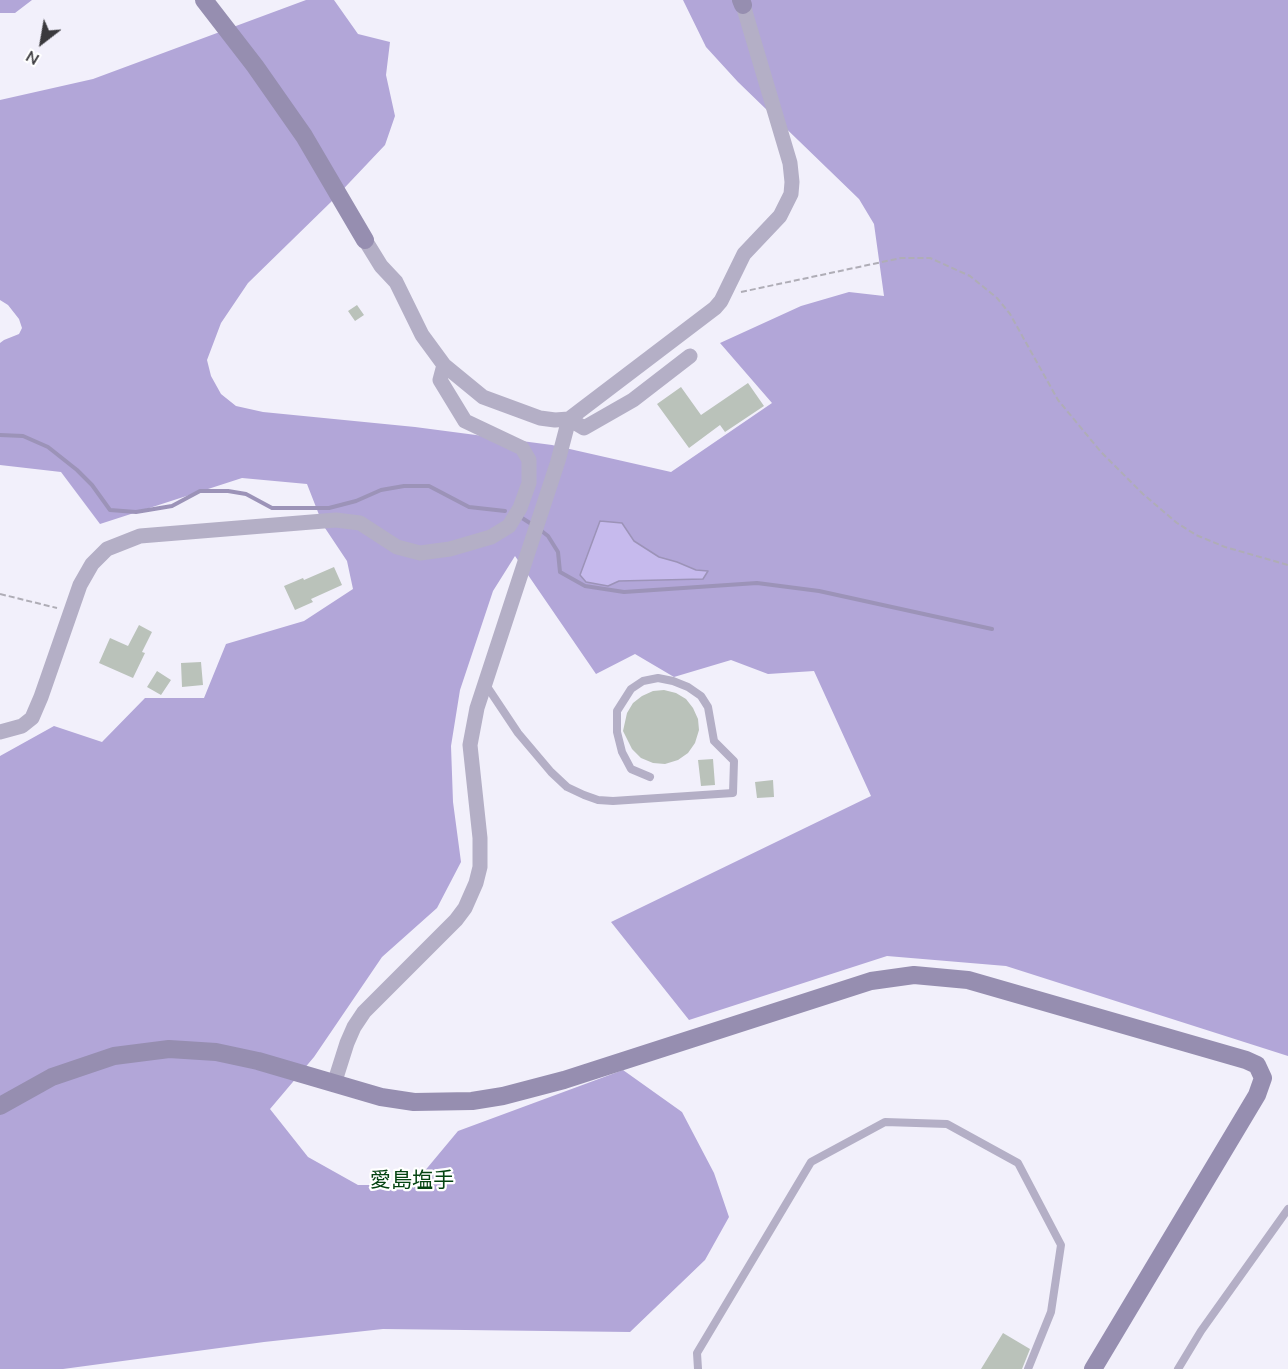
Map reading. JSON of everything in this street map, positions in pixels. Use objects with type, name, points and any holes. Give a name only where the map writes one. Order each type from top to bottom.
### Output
[{"type":"street","points":[[204,0],[255,66],[304,136],[381,266],[396,282],[422,336],[444,365],[483,397],[540,418],[555,420],[569,419],[715,308],[724,296],[744,254],[780,216],[791,194],[790,163],[742,2]]},
{"type":"street","points":[[569,419],[584,428],[633,400],[690,356]]},
{"type":"street","points":[[0,732],[22,726],[32,718],[80,585],[92,564],[107,549],[140,536],[336,520],[360,524],[397,547],[420,553],[450,549],[491,537],[509,526],[520,508],[529,483],[529,460],[522,448],[465,421],[440,380],[444,365]]},
{"type":"street","points":[[334,1084],[347,1043],[364,1012],[456,920],[465,908],[476,882],[480,867],[480,838],[471,745],[477,708],[558,461],[569,419]]},
{"type":"street","points":[[0,1106],[52,1077],[114,1056],[169,1049],[216,1052],[258,1061],[381,1097],[414,1102],[472,1101],[503,1096],[564,1080],[871,981],[914,975],[968,980],[1246,1060],[1257,1065],[1263,1078],[1257,1095],[1093,1369]]},
{"type":"lane","points":[[484,681],[518,733],[567,787],[598,800],[613,801],[733,793],[734,761],[714,741],[708,707],[701,696],[688,687],[658,678],[643,681],[631,689],[616,711],[617,732],[622,752],[631,770],[650,777]]},
{"type":"lane","points":[[698,1369],[697,1353],[811,1162],[885,1122],[947,1124],[1018,1163],[1061,1245],[1051,1312],[1028,1369]]},
{"type":"lane","points":[[1178,1369],[1201,1331],[1288,1209]]},
{"type":"path","points":[[724,296],[901,258],[930,258],[970,276],[997,298],[1010,314],[1058,400],[1101,453],[1143,494],[1177,524],[1196,535],[1225,547],[1288,565]]},
{"type":"path","points":[[0,594],[71,611]]},
{"type":"shaded area","points":[[0,0],[32,0],[15,13],[0,13]]},
{"type":"shaded area","points":[[306,0],[334,0],[358,34],[390,42],[386,75],[395,116],[385,145],[332,201],[248,283],[221,323],[207,360],[211,376],[221,394],[236,406],[263,412],[415,427],[552,445],[671,472],[772,403],[720,343],[801,306],[849,292],[884,296],[874,224],[859,199],[738,82],[706,47],[683,0],[1288,0],[1288,1056],[1006,966],[887,956],[689,1020],[611,922],[871,796],[814,671],[768,674],[731,660],[674,677],[635,654],[596,674],[515,556],[493,591],[460,690],[451,746],[453,802],[461,862],[437,908],[382,957],[314,1057],[270,1109],[308,1157],[358,1185],[413,1185],[458,1131],[623,1070],[682,1112],[714,1173],[729,1217],[705,1260],[630,1332],[383,1329],[264,1342],[63,1369],[0,1369],[0,756],[54,726],[102,742],[145,698],[204,698],[226,644],[304,621],[353,589],[347,561],[323,525],[307,484],[242,478],[100,524],[61,472],[0,465],[0,343],[19,334],[22,328],[19,319],[8,305],[0,300],[0,100],[93,79]]},
{"type":"shaded area","points":[[600,521],[622,523],[634,541],[659,557],[696,570],[708,571],[703,579],[619,581],[608,586],[586,582],[580,575]]},
{"type":"building","points":[[357,305],[364,315],[355,321],[348,311]]},
{"type":"building","points":[[748,383],[764,406],[725,432],[720,425],[689,448],[657,404],[681,387],[701,415]]},
{"type":"building","points":[[334,567],[342,585],[311,599],[313,602],[295,610],[284,586]]},
{"type":"building","points":[[139,625],[152,632],[133,678],[99,663],[110,638],[128,646]]},
{"type":"building","points":[[201,662],[203,685],[182,687],[181,663]]},
{"type":"building","points":[[157,671],[171,680],[161,695],[147,687]]},
{"type":"building","points":[[664,690],[686,699],[698,719],[699,730],[695,743],[688,753],[678,760],[665,764],[653,763],[641,758],[632,749],[623,731],[627,713],[633,703],[653,691]]},
{"type":"building","points":[[713,759],[715,785],[701,786],[698,760]]},
{"type":"building","points":[[773,780],[774,797],[757,798],[755,782]]},
{"type":"building","points":[[1003,1333],[1030,1349],[1022,1369],[981,1369]]},
{"type":"waterway","points":[[0,435],[23,436],[48,447],[92,485],[110,510],[136,512],[172,506],[200,491],[228,491],[246,494],[272,508],[329,508],[356,501],[381,490],[404,486],[429,486],[469,507],[505,511]]},
{"type":"waterway","points":[[519,516],[533,525]]},
{"type":"waterway","points":[[539,529],[548,536],[558,552],[560,572],[585,586],[624,592],[757,583],[819,591],[992,629]]},
{"type":"district","name":"愛島塩手","points":[[412,1182]]}]
